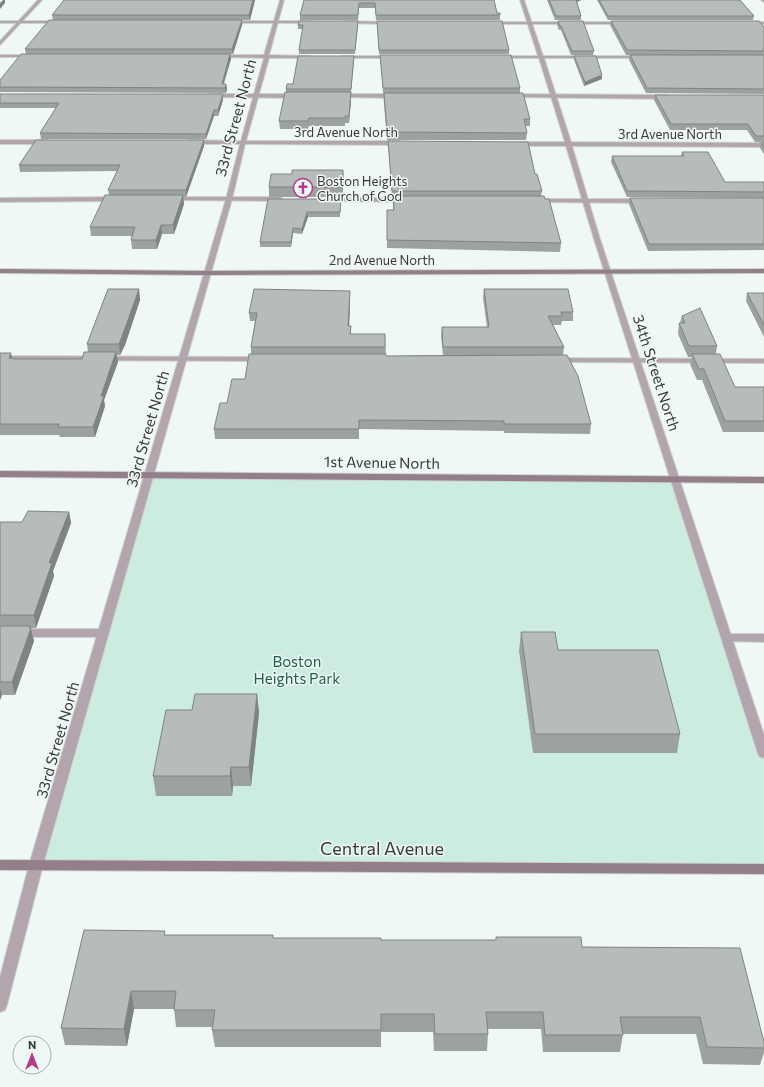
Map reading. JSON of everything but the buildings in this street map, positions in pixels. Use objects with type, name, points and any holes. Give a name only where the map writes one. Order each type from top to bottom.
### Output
[{"type":"main road","name":"2nd Avenue North","points":[[0,271],[208,273],[764,271]]},
{"type":"main road","name":"1st Avenue North","points":[[0,474],[764,480]]},
{"type":"main road","name":"Central Avenue","points":[[0,865],[764,869]]},
{"type":"street","points":[[0,44],[40,0]]},
{"type":"street","name":"33rd Street North","points":[[0,1005],[36,865],[208,273],[282,0]]},
{"type":"street","name":"34th Street North","points":[[522,0],[542,57],[607,271],[677,480],[764,754]]},
{"type":"street","points":[[0,22],[68,22]]},
{"type":"street","points":[[220,22],[315,22]]},
{"type":"street","points":[[339,22],[395,23]]},
{"type":"street","points":[[482,23],[631,23]]},
{"type":"street","points":[[741,23],[764,23]]},
{"type":"street","points":[[0,56],[39,56]]},
{"type":"street","points":[[212,56],[314,56]]},
{"type":"street","points":[[338,57],[401,57]]},
{"type":"street","points":[[495,57],[645,57]]},
{"type":"street","points":[[202,96],[303,96]]},
{"type":"street","points":[[335,96],[405,96]]},
{"type":"street","points":[[507,96],[678,97]]},
{"type":"street","points":[[0,142],[55,142]]},
{"type":"street","name":"3rd Avenue North","points":[[180,142],[410,144]]},
{"type":"street","name":"3rd Avenue North","points":[[505,144],[764,145]]},
{"type":"street","points":[[0,200],[126,199]]},
{"type":"street","points":[[166,199],[285,200]]},
{"type":"street","points":[[324,200],[412,200]]},
{"type":"street","points":[[530,201],[648,201]]},
{"type":"street","points":[[0,358],[270,359]]},
{"type":"street","points":[[549,360],[764,361]]},
{"type":"street","points":[[0,633],[104,633]]},
{"type":"street","points":[[727,638],[764,638]]},
{"type":"green space","name":"Boston Heights Park","points":[[150,474],[677,480],[764,754],[764,869],[36,865]]},
{"type":"place","name":"Boston Heights Church of God","points":[[303,188]]}]
